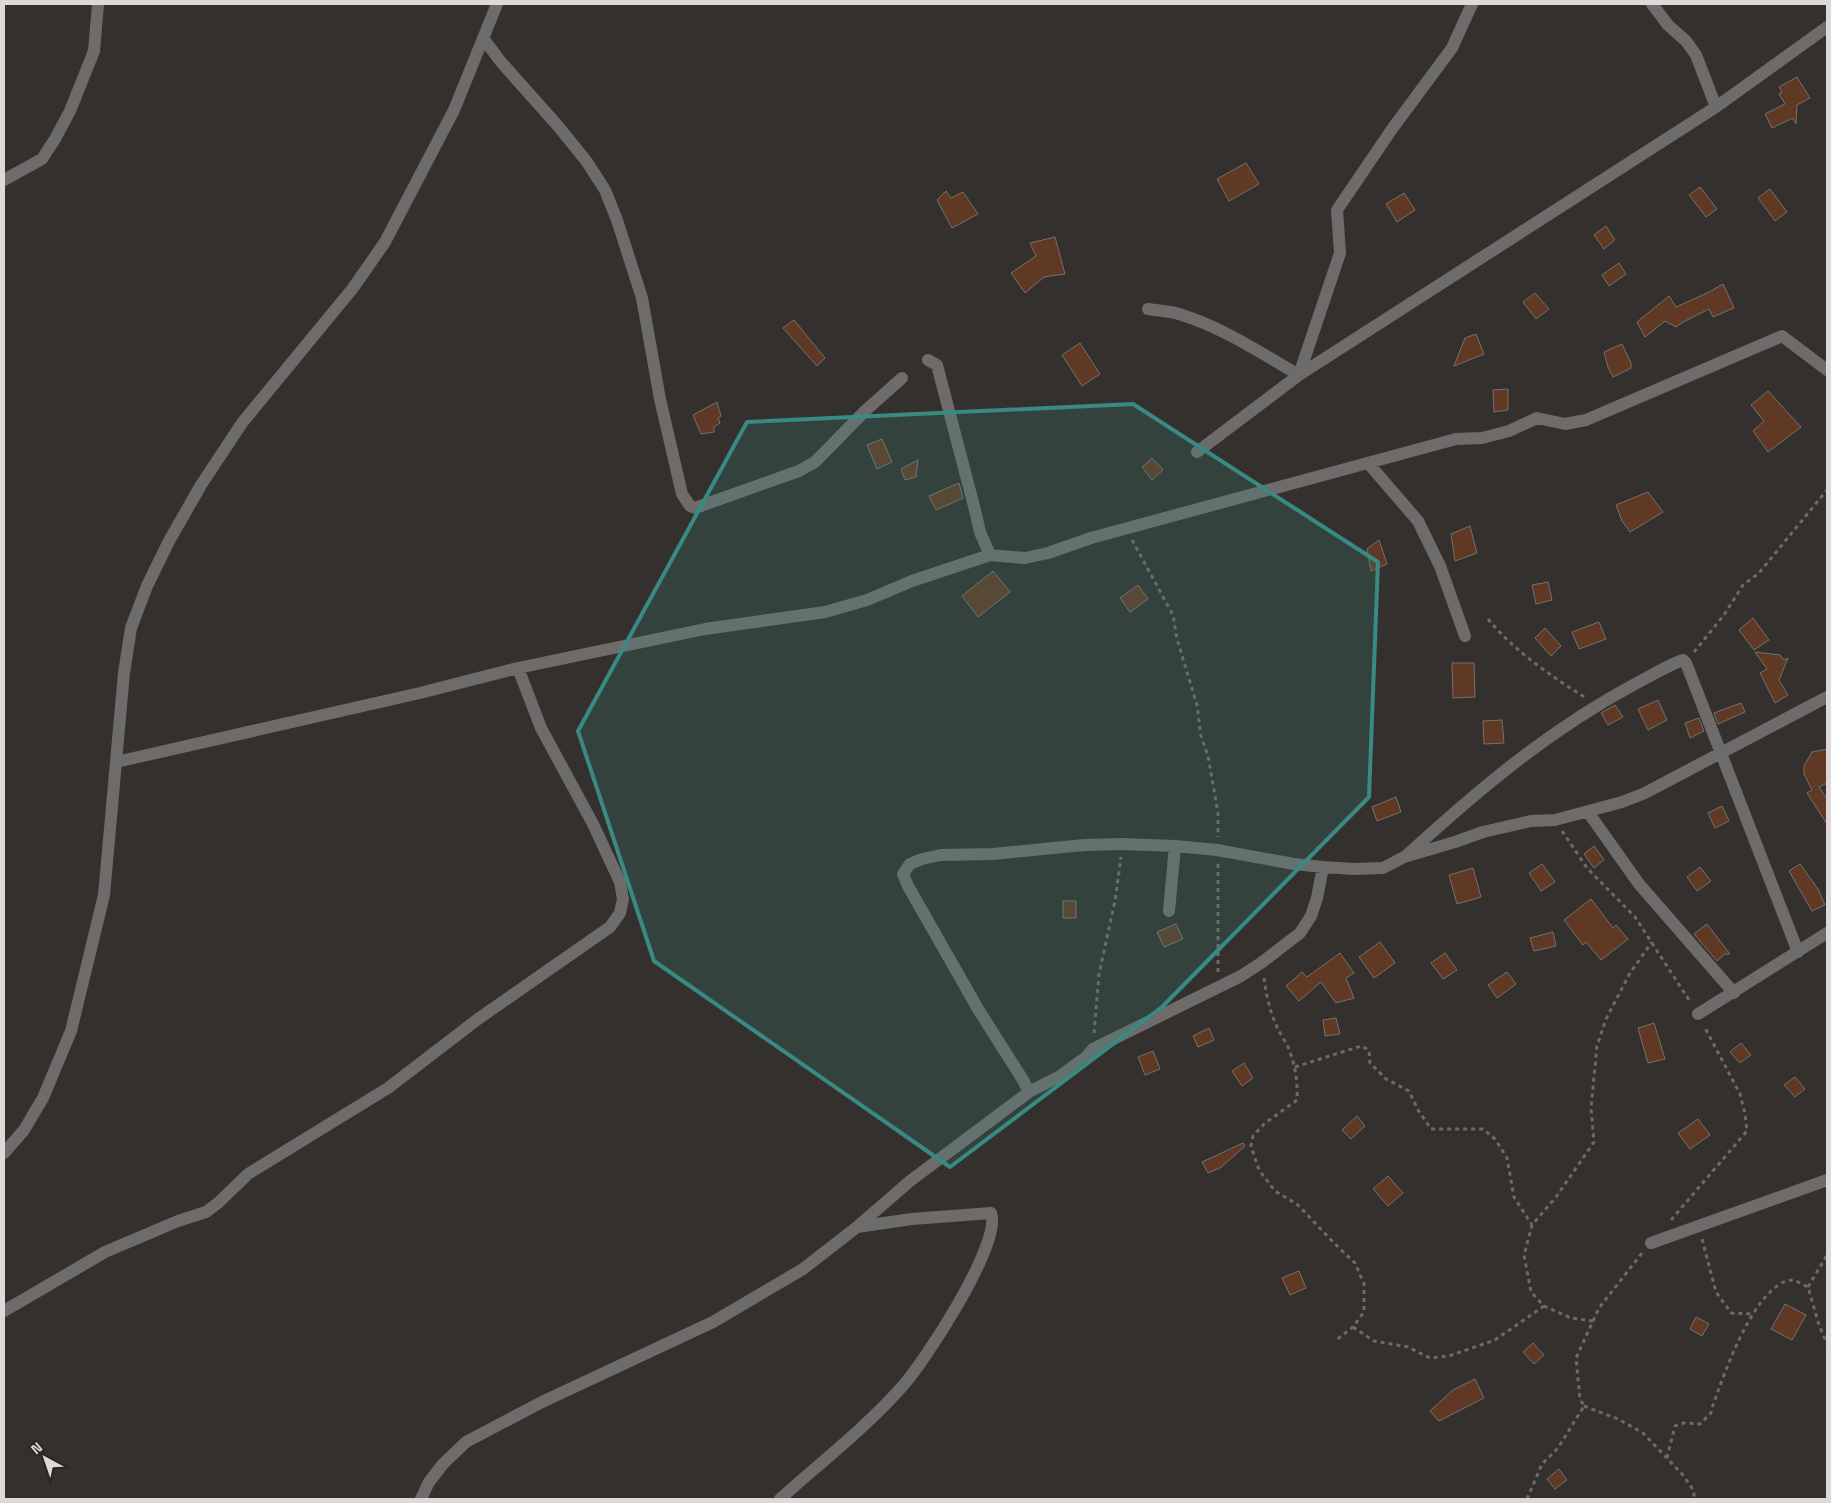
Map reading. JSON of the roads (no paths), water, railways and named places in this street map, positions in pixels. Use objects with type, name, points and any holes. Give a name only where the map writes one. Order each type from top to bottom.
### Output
[{"type":"street","points":[[4,180],[42,159],[70,111],[94,51],[98,4]]},
{"type":"street","points":[[4,1153],[24,1130],[43,1098],[71,1031],[104,895],[124,673],[131,628],[147,586],[201,486],[242,422],[353,288],[385,242],[454,110],[497,4]]},
{"type":"street","points":[[1299,375],[1340,253],[1337,210],[1392,129],[1452,48],[1472,4]]},
{"type":"street","points":[[1652,4],[1668,25],[1686,41],[1696,56],[1716,107]]},
{"type":"street","points":[[1197,452],[1299,375],[1716,107],[1827,27]]},
{"type":"street","points":[[483,38],[516,80],[558,126],[587,162],[605,190],[618,220],[642,298],[660,399],[682,494],[690,506],[695,508],[799,471],[815,462],[865,411],[902,378]]},
{"type":"street","points":[[1148,310],[1181,314],[1234,338],[1299,375]]},
{"type":"street","points":[[116,762],[420,693],[518,668],[706,629],[825,612],[867,600],[912,581],[990,555],[1025,558],[1048,553],[1091,538],[1456,439],[1482,438],[1509,431],[1537,418],[1565,424],[1586,420],[1782,336],[1827,370]]},
{"type":"street","points":[[928,360],[937,365],[980,532],[990,555]]},
{"type":"street","points":[[1368,463],[1418,521],[1440,566],[1465,636]]},
{"type":"street","points":[[1404,858],[1461,806],[1517,760],[1555,732],[1597,705],[1682,660],[1686,663],[1798,952]]},
{"type":"street","points":[[4,1312],[105,1252],[178,1221],[206,1212],[248,1174],[388,1088],[478,1020],[610,926],[620,913],[623,899],[620,882],[593,824],[541,728],[518,668]]},
{"type":"street","points":[[1029,1092],[973,1001],[908,886],[903,874],[910,864],[941,855],[993,854],[1084,845],[1122,844],[1218,850],[1294,864],[1322,867],[1383,868],[1404,858],[1491,830],[1530,821],[1555,820],[1588,812],[1646,792],[1827,697]]},
{"type":"street","points":[[1588,812],[1639,884],[1734,992]]},
{"type":"street","points":[[1169,911],[1175,846]]},
{"type":"street","points":[[421,1499],[429,1482],[443,1464],[466,1442],[542,1402],[713,1322],[803,1269],[910,1181],[1029,1092],[1060,1076],[1086,1057],[1093,1049],[1218,988],[1262,963],[1300,933],[1311,916],[1317,898],[1322,867]]},
{"type":"street","points":[[1698,1014],[1827,933]]},
{"type":"street","points":[[1651,1243],[1827,1180]]},
{"type":"street","points":[[780,1499],[863,1426],[901,1388],[933,1344],[969,1285],[988,1244],[993,1219],[991,1213],[984,1212],[968,1216],[912,1219],[856,1227]]}]
